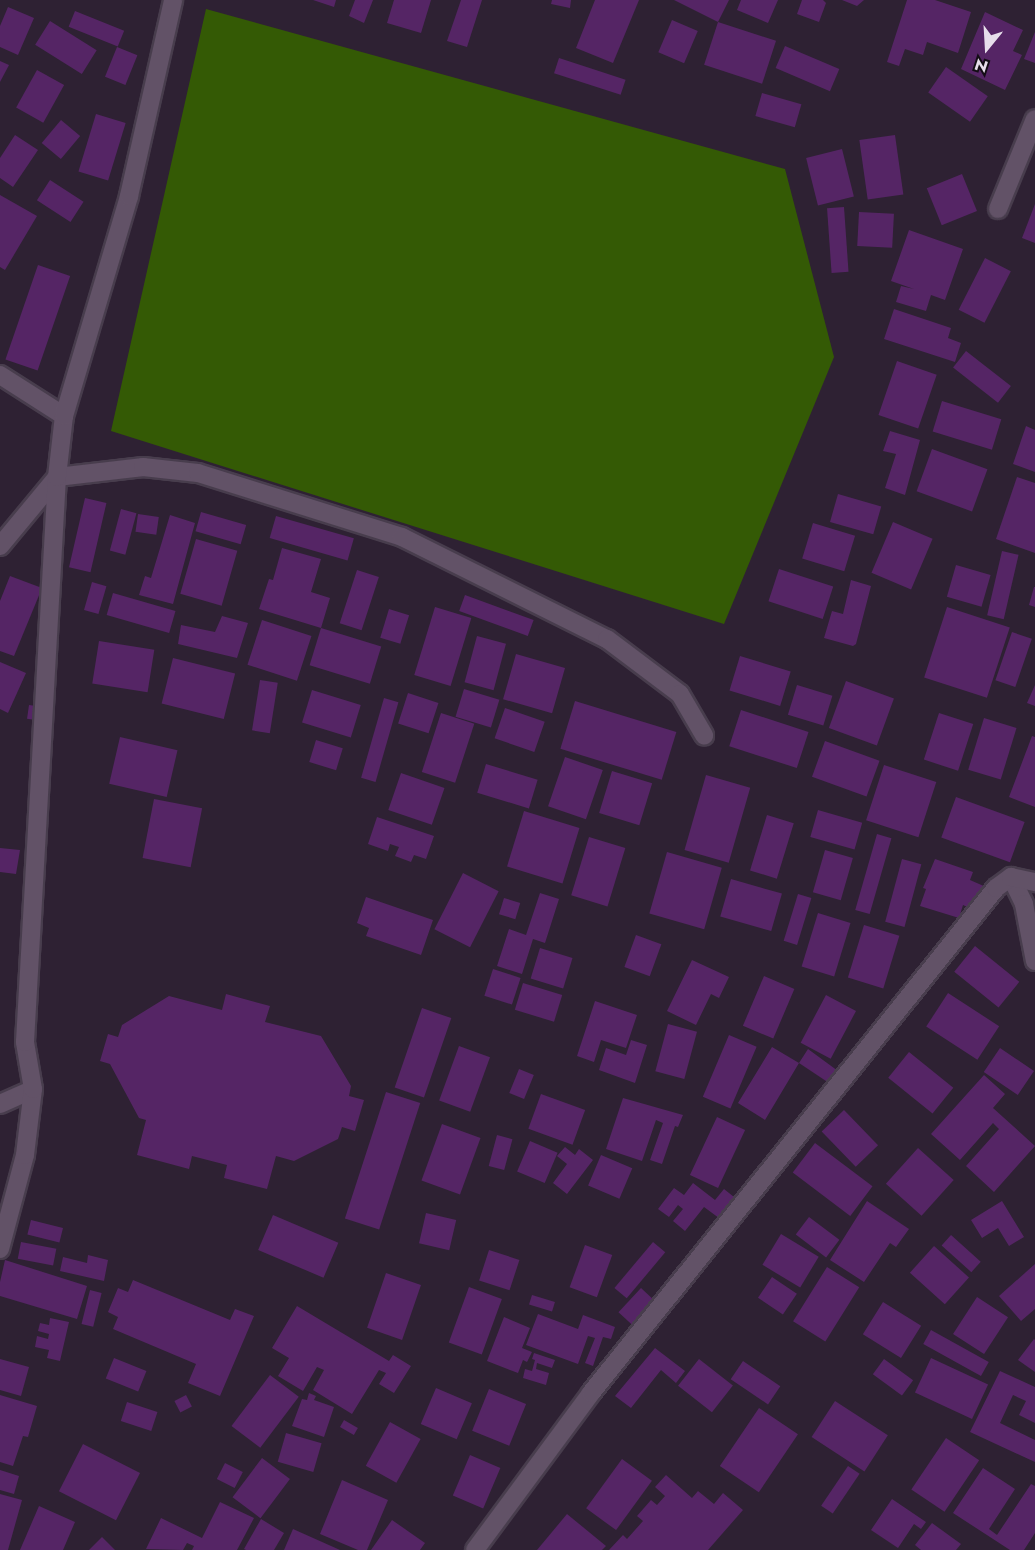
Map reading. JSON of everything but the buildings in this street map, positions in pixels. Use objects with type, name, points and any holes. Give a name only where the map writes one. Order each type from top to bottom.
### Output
[{"type":"street","points":[[0,1249],[24,1155],[33,1089],[25,1042],[57,477],[64,417],[129,196],[173,0]]},
{"type":"street","points":[[998,209],[1035,119]]},
{"type":"street","points":[[0,375],[64,417]]},
{"type":"street","points":[[0,546],[57,477],[143,467],[198,473],[402,537],[607,639],[680,694],[704,735]]},
{"type":"street","points":[[475,1550],[591,1393],[996,888],[1011,877],[1035,882]]},
{"type":"street","points":[[1011,877],[1024,904],[1035,962]]},
{"type":"street","points":[[0,1104],[33,1089]]},
{"type":"green space","points":[[206,9],[785,169],[834,357],[724,624],[111,431]]}]
